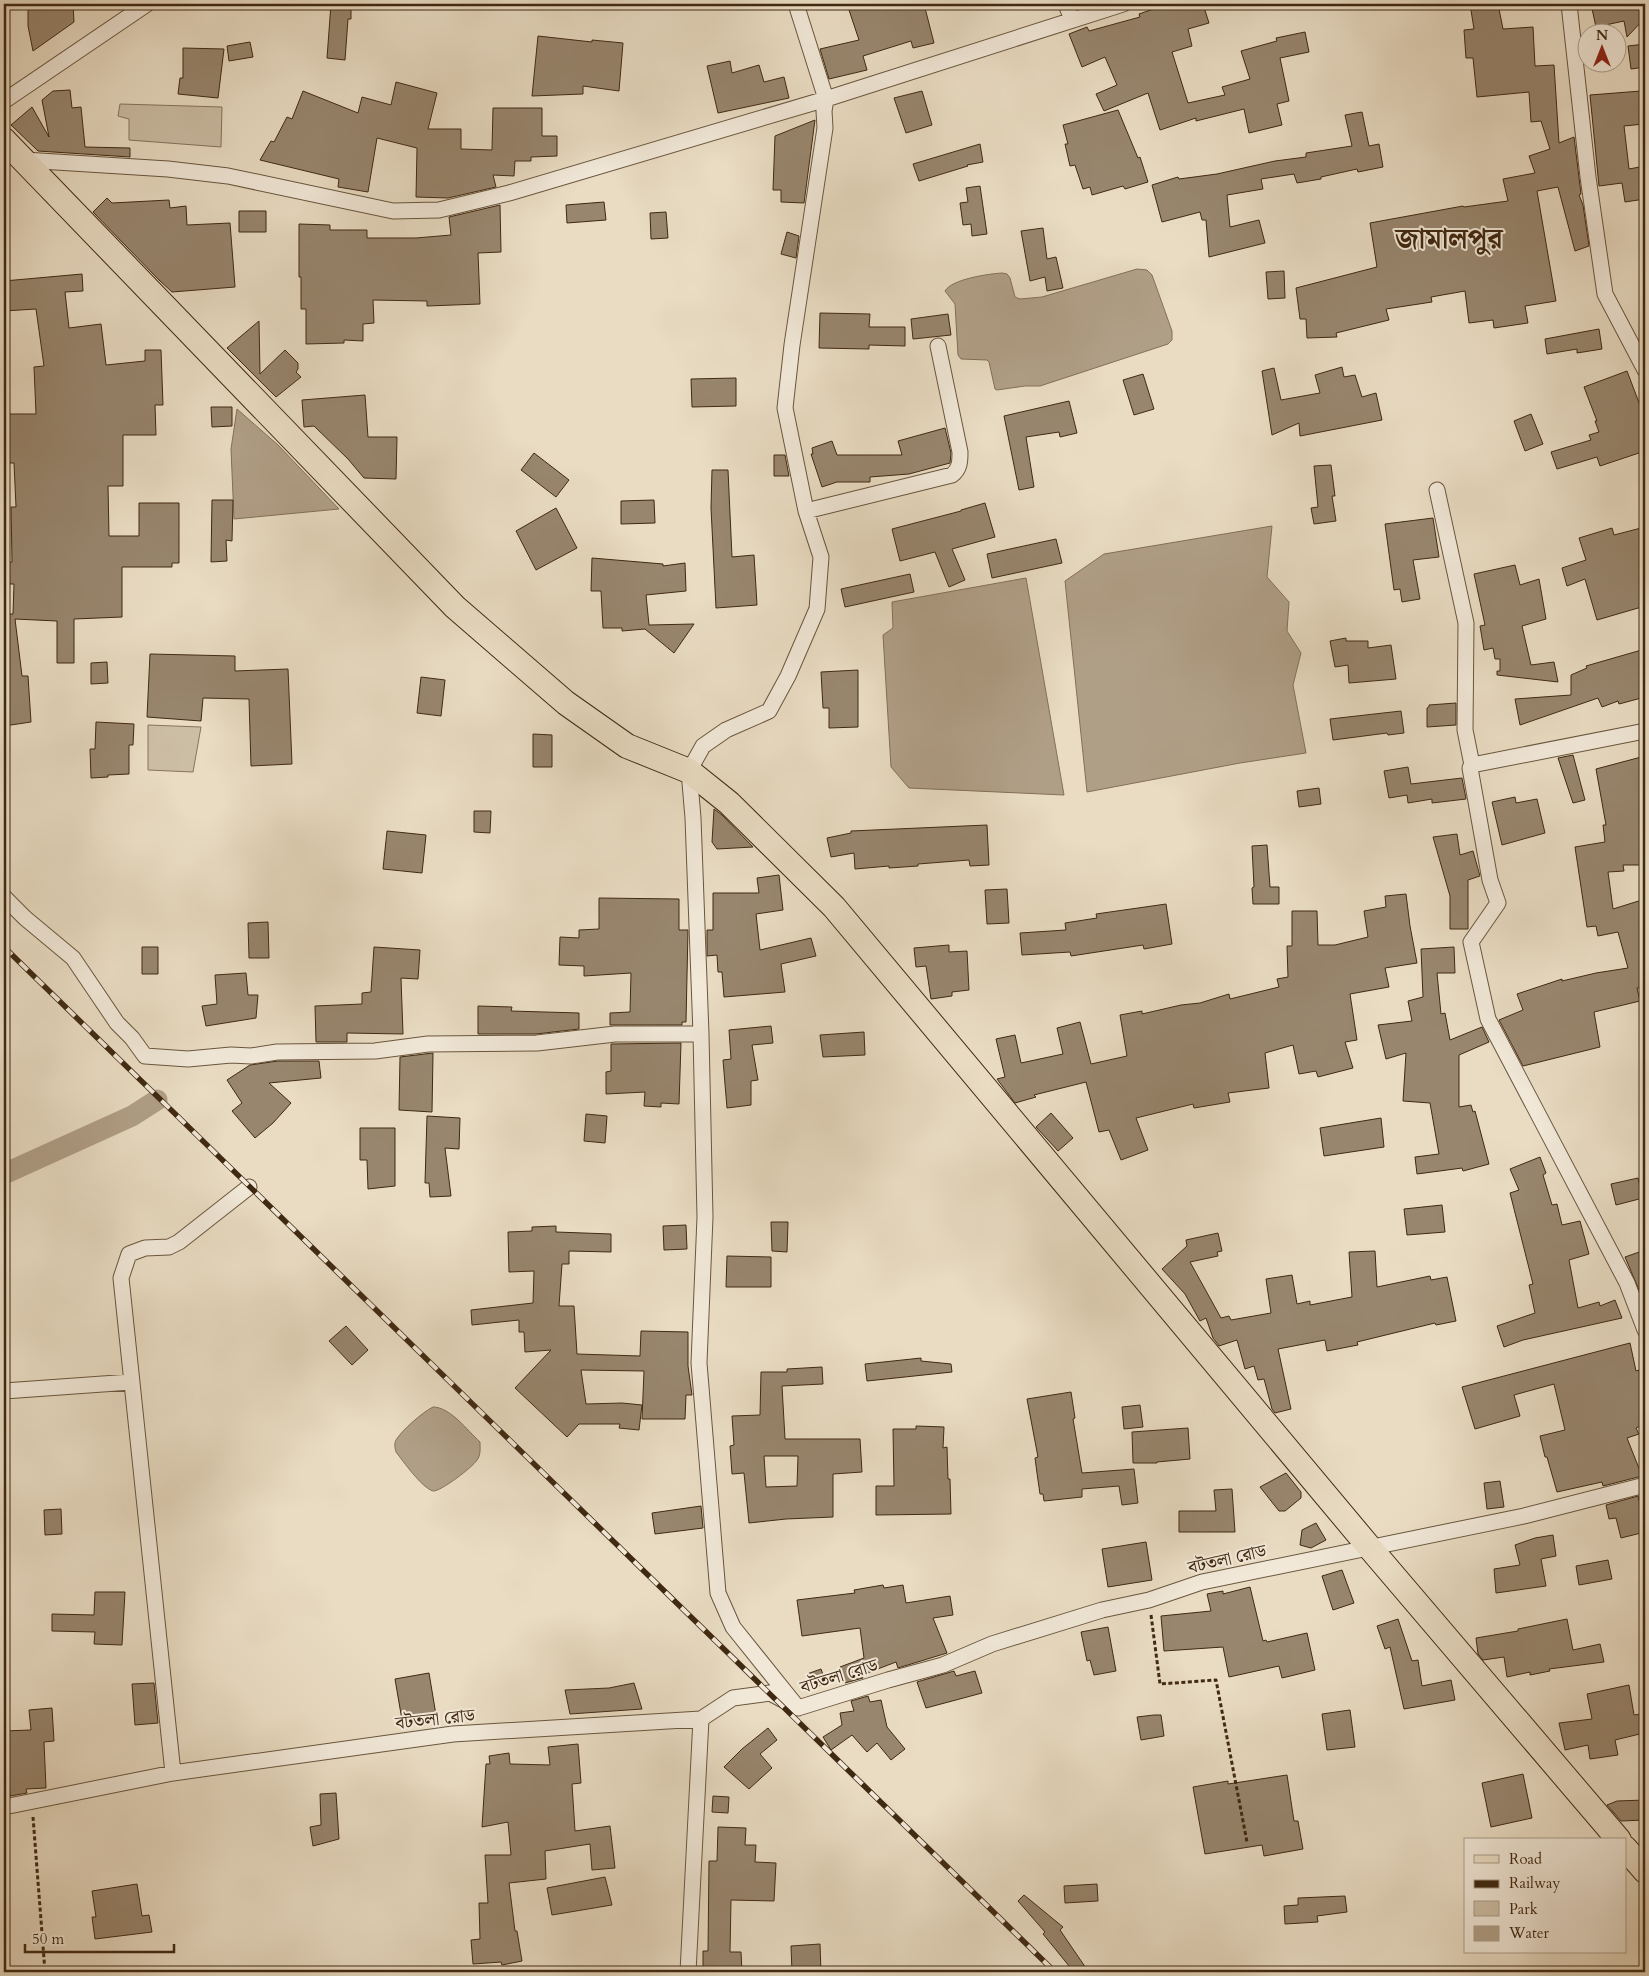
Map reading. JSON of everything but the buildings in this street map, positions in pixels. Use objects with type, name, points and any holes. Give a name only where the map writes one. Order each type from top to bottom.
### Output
[{"type":"main road","points":[[4,140],[455,607],[566,703],[627,746],[689,771],[730,803],[834,906],[1370,1548],[1617,1838]]},
{"type":"main road","points":[[1626,1849],[1645,1871]]},
{"type":"street","points":[[4,101],[147,4]]},
{"type":"street","points":[[796,4],[826,99],[825,128],[792,345],[786,408],[806,511],[821,557],[817,609],[788,676],[769,711],[726,730],[703,746],[689,771],[693,818],[701,1034],[705,1217],[699,1363],[718,1593],[733,1627],[798,1708]]},
{"type":"street","points":[[1066,4],[1072,20]]},
{"type":"street","points":[[24,160],[168,169],[228,176],[393,211],[438,210],[509,193],[826,99],[1122,4]]},
{"type":"street","points":[[1569,4],[1588,177],[1605,294],[1645,370]]},
{"type":"street","points":[[806,511],[952,475],[956,472],[959,465],[960,452],[938,346]]},
{"type":"street","points":[[1437,490],[1466,623],[1465,730],[1490,880],[1498,903],[1472,942],[1488,1020],[1626,1283],[1645,1330]]},
{"type":"street","points":[[1472,765],[1645,731]]},
{"type":"street","points":[[4,897],[25,918],[73,958],[117,1023],[132,1038],[145,1056],[188,1059],[231,1055],[252,1056],[277,1052],[375,1051],[428,1044],[537,1043],[615,1034],[701,1034]]},
{"type":"street","points":[[173,1773],[121,1278],[129,1254],[145,1248],[168,1247],[179,1242],[249,1187]]},
{"type":"street","points":[[4,1391],[131,1382]]},
{"type":"street","name":"বটতলা রোড","points":[[4,1807],[173,1773],[453,1734],[701,1719],[733,1698],[770,1693],[798,1708],[944,1665],[992,1644],[1102,1610],[1149,1600],[1202,1582],[1524,1516],[1645,1485]]},
{"type":"street","points":[[688,1972],[701,1719]]},
{"type":"path","points":[[1149,1600],[1160,1684],[1216,1680],[1247,1842]]},
{"type":"path","points":[[32,1802],[45,1972]]},
{"type":"green space","points":[[120,104],[222,107],[221,147],[129,140],[129,119],[118,116]]},
{"type":"green space","points":[[148,725],[201,727],[193,772],[148,770]]},
{"type":"water","points":[[1137,269],[1147,270],[1152,275],[1172,331],[1172,340],[1168,344],[1040,386],[997,390],[995,389],[987,360],[961,359],[958,355],[955,304],[945,291],[955,283],[980,276],[1007,274],[1010,278],[1015,297],[1020,299],[1042,297]]},
{"type":"water","points":[[237,409],[278,445],[339,509],[234,519],[231,449]]},
{"type":"water","points":[[1272,526],[1267,577],[1289,602],[1287,631],[1301,653],[1293,685],[1306,753],[1240,763],[1087,792],[1065,581],[1104,554]]},
{"type":"water","points":[[1026,578],[1064,795],[909,788],[891,767],[883,635],[893,628],[892,602]]},
{"type":"water","points":[[433,1407],[452,1415],[480,1442],[480,1454],[469,1468],[449,1483],[433,1491],[413,1474],[396,1452],[395,1444],[396,1440],[408,1426]]},
{"type":"waterway","points":[[4,1174],[132,1116],[157,1100]]},
{"type":"railway","points":[[4,947],[1055,1972]]},
{"type":"district","name":"জামালপুর","points":[[1449,238]]}]
